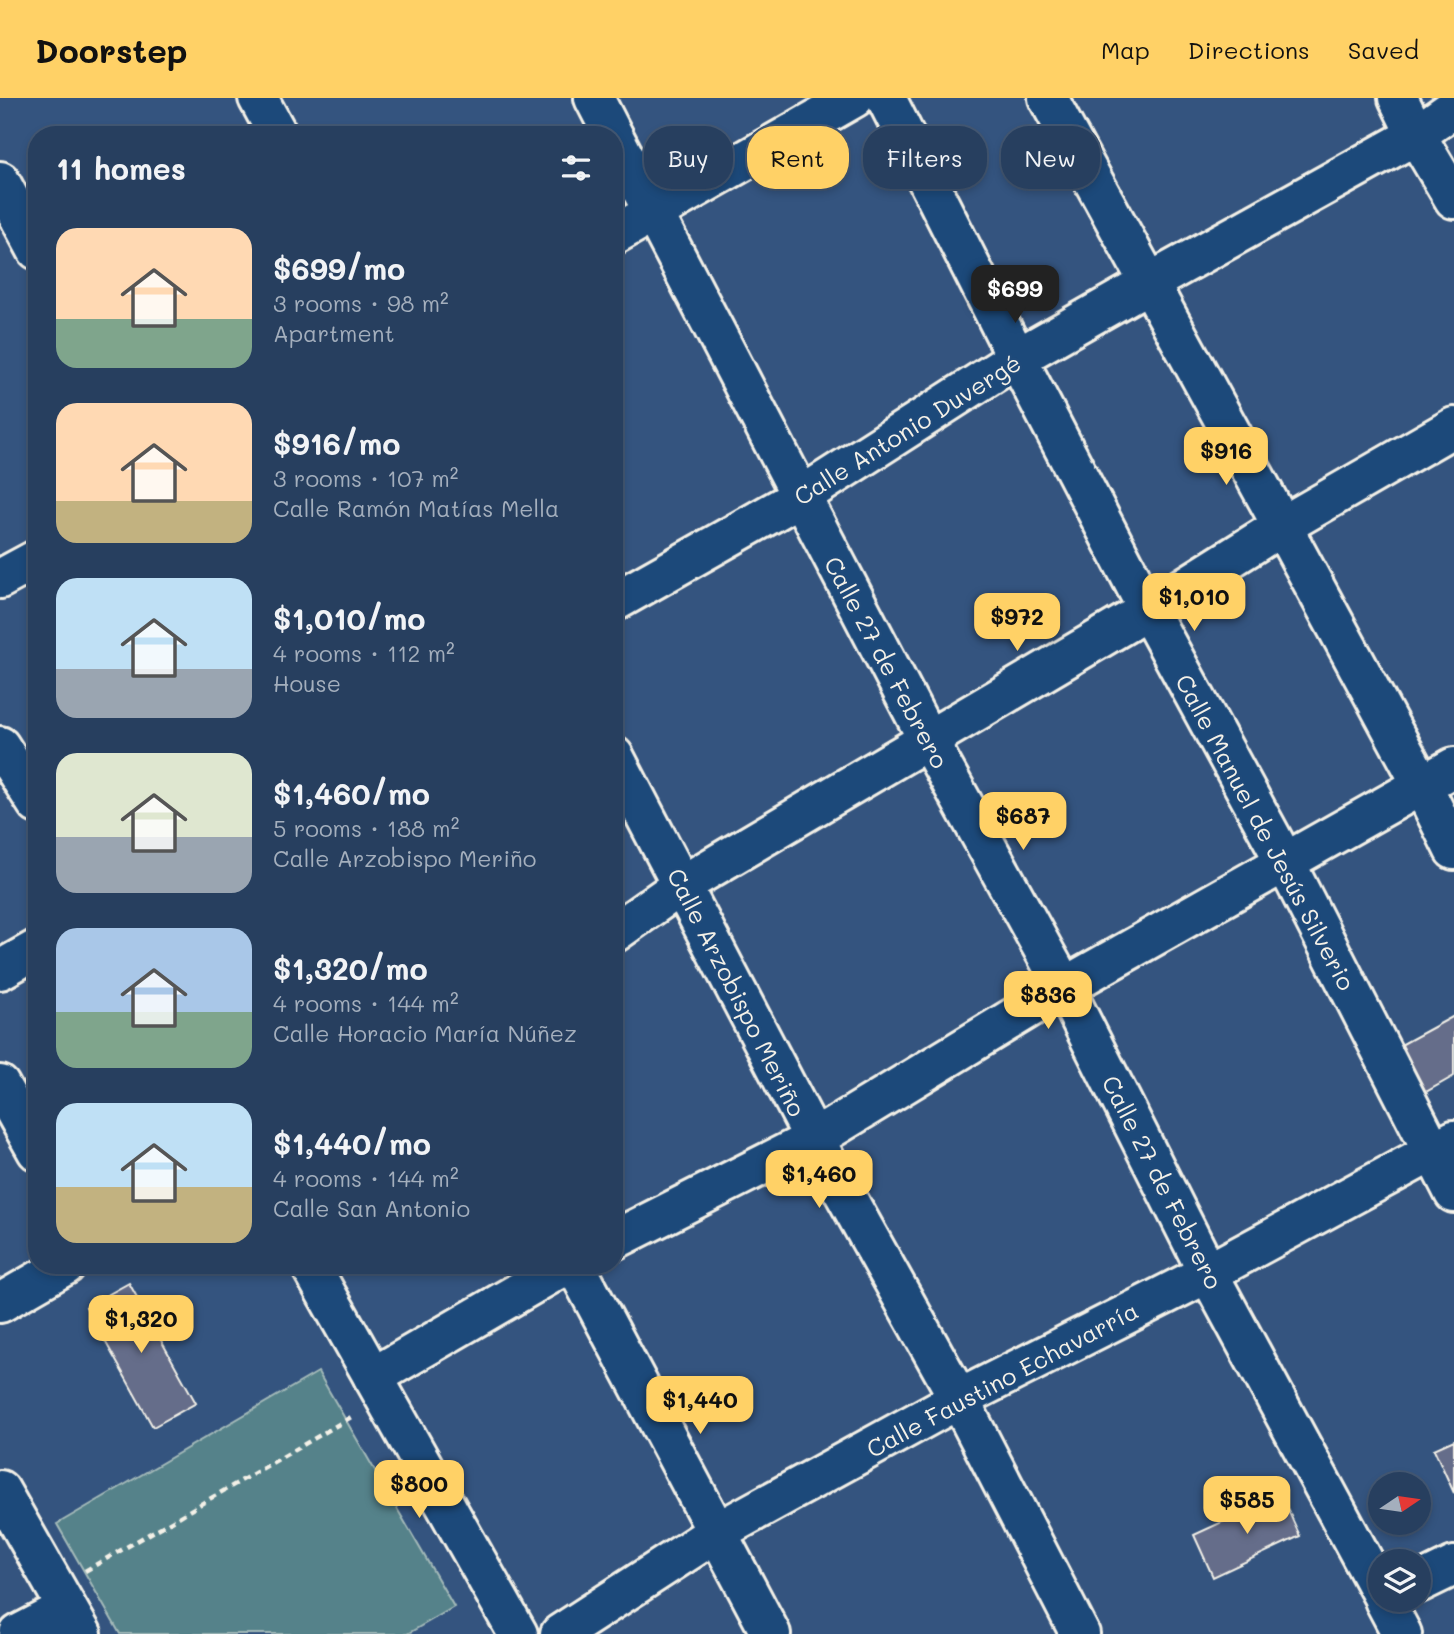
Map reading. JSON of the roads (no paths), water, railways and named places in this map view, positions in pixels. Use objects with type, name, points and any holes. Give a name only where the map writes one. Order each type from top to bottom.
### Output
[{"type":"street","points":[[257,98],[273,126]]},
{"type":"street","name":"Calle 27 de Febrero","points":[[594,98],[609,126]]},
{"type":"street","points":[[623,230],[854,98]]},
{"type":"street","name":"Calle Manuel de Jesús Silverio","points":[[886,98],[1148,610],[1443,1146],[1454,1193]]},
{"type":"street","points":[[1048,98],[1282,526],[1438,776],[1454,850]]},
{"type":"street","points":[[1398,98],[1416,135],[1454,199]]},
{"type":"street","name":"Calle Antonio Duvergé","points":[[623,598],[800,497],[1017,358],[1416,135],[1454,108]]},
{"type":"street","name":"Calle 27 de Febrero","points":[[623,154],[928,740],[1064,986],[1208,1273],[1368,1569]]},
{"type":"street","points":[[0,181],[28,233]]},
{"type":"street","points":[[623,927],[682,885],[1148,610],[1282,526],[1454,427]]},
{"type":"street","points":[[0,579],[28,564]]},
{"type":"street","points":[[0,746],[28,790]]},
{"type":"street","name":"Calle Arzobispo Meriño","points":[[623,773],[814,1139],[959,1399],[1080,1634]]},
{"type":"street","points":[[623,1235],[814,1139],[1064,986],[1438,776]]},
{"type":"street","points":[[0,970],[28,953]]},
{"type":"street","points":[[0,1085],[28,1135]]},
{"type":"street","name":"Calle Faustino Echavarría","points":[[560,1634],[717,1532],[959,1399],[1208,1273],[1443,1146]]},
{"type":"street","points":[[0,1303],[50,1274]]},
{"type":"street","points":[[315,1274],[518,1634]]},
{"type":"street","points":[[379,1388],[552,1274]]},
{"type":"street","points":[[580,1274],[771,1634]]},
{"type":"street","points":[[0,1490],[68,1610],[19,1634]]},
{"type":"street","points":[[1431,1577],[1454,1566]]},
{"type":"street","points":[[1391,1612],[1402,1634]]}]
